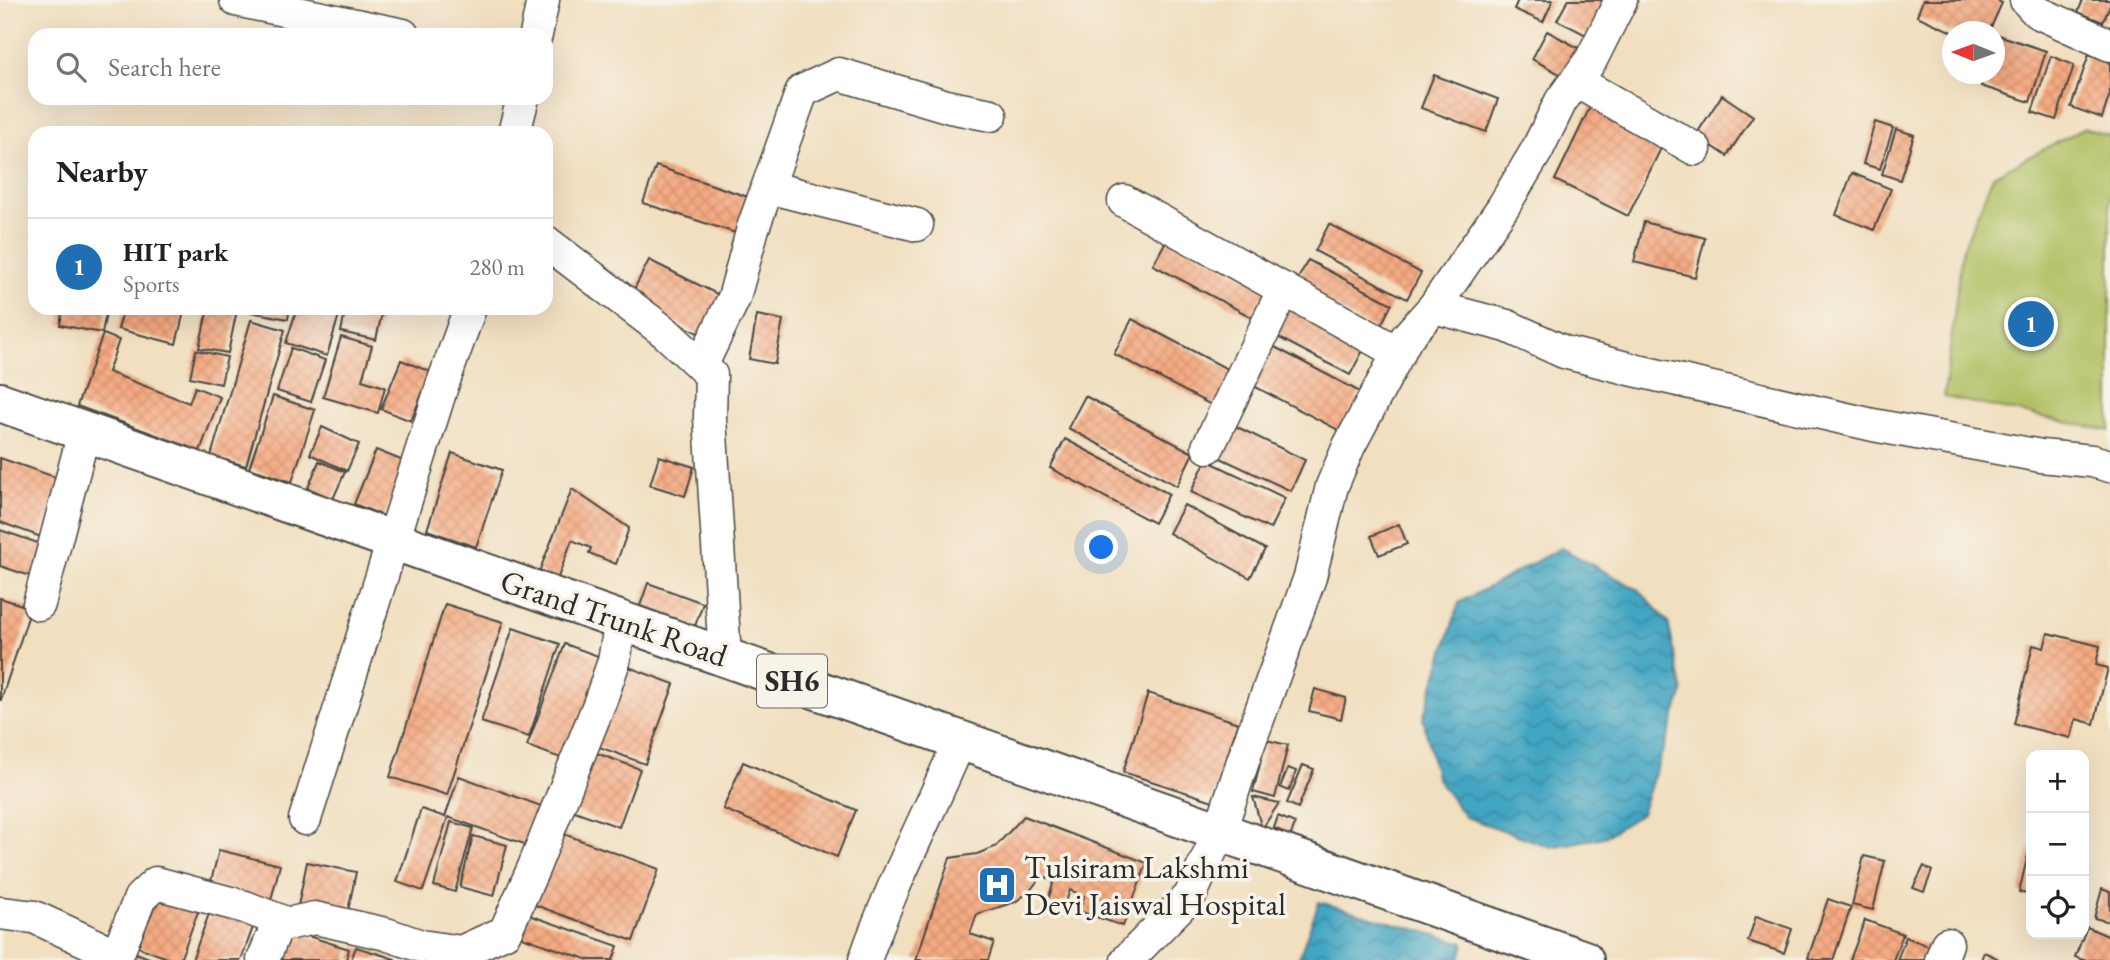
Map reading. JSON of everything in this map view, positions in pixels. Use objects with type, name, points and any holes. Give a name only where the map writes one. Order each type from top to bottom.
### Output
[{"type":"main road","name":"Grand Trunk Road","points":[[0,402],[1220,831],[1575,959]]},
{"type":"street","points":[[236,0],[370,28]]},
{"type":"street","points":[[537,28],[542,0]]},
{"type":"street","points":[[1127,960],[1190,895],[1220,831],[1310,577],[1332,486],[1349,446],[1407,337],[1434,307],[1503,207],[1538,150],[1561,101],[1591,60],[1621,0]]},
{"type":"street","points":[[2026,0],[2037,12],[2070,13],[2110,45]]},
{"type":"street","points":[[701,366],[734,298],[753,228],[802,90],[839,74],[950,107],[991,115]]},
{"type":"street","points":[[1576,81],[1695,149]]},
{"type":"street","points":[[516,126],[521,105]]},
{"type":"street","points":[[768,187],[917,225]]},
{"type":"street","points":[[1124,201],[1399,353]]},
{"type":"street","points":[[553,247],[666,333],[711,375],[710,418],[725,657]]},
{"type":"street","points":[[1208,447],[1284,289]]},
{"type":"street","points":[[1434,307],[1507,326],[1564,352],[1634,370],[1872,425],[2110,466]]},
{"type":"street","points":[[306,819],[468,315]]},
{"type":"street","points":[[39,604],[84,432]]},
{"type":"street","points":[[263,960],[276,926],[315,918],[386,933],[431,954],[461,952],[505,932],[600,702],[614,661],[621,621]]},
{"type":"street","points":[[865,960],[960,740]]},
{"type":"street","points":[[0,913],[34,917],[116,958],[140,898],[156,883],[245,907],[288,924]]},
{"type":"green space","points":[[2084,128],[2110,136],[2110,431],[1944,397],[1962,251],[1993,176]]},
{"type":"water","points":[[1561,548],[1639,590],[1668,622],[1683,692],[1641,814],[1604,837],[1551,847],[1465,817],[1436,777],[1423,718],[1459,603]]},
{"type":"water","points":[[1319,902],[1464,943],[1460,960],[1298,960]]},
{"type":"building","points":[[1518,0],[1553,0],[1543,22],[1514,9]]},
{"type":"building","points":[[1568,0],[1601,0],[1605,3],[1588,36],[1557,20]]},
{"type":"building","points":[[1923,0],[1996,0],[2002,3],[1994,21],[1942,21],[1942,27],[1917,16]]},
{"type":"building","points":[[2083,0],[2110,0],[2103,22],[2078,12]]},
{"type":"building","points":[[1547,31],[1580,49],[1565,77],[1532,59]]},
{"type":"building","points":[[2005,37],[2046,51],[2030,102],[1981,86],[2005,84]]},
{"type":"building","points":[[2089,54],[2110,62],[2110,94],[2102,118],[2071,107]]},
{"type":"building","points":[[2051,56],[2074,65],[2056,120],[2032,112]]},
{"type":"building","points":[[1434,75],[1498,99],[1486,132],[1421,108]]},
{"type":"building","points":[[1722,95],[1753,116],[1727,156],[1696,135]]},
{"type":"building","points":[[1591,105],[1665,140],[1628,216],[1555,180]]},
{"type":"building","points":[[1875,122],[1893,128],[1880,169],[1863,164]]},
{"type":"building","points":[[1896,129],[1914,135],[1900,180],[1882,174]]},
{"type":"building","points":[[656,166],[757,200],[745,236],[643,203]]},
{"type":"building","points":[[1852,173],[1891,189],[1874,230],[1836,215]]},
{"type":"building","points":[[1644,222],[1705,238],[1695,277],[1634,262]]},
{"type":"building","points":[[1329,224],[1421,273],[1407,299],[1315,251]]},
{"type":"building","points":[[1168,237],[1270,291],[1255,319],[1153,265]]},
{"type":"building","points":[[649,260],[727,299],[708,338],[629,299]]},
{"type":"building","points":[[1308,260],[1392,304],[1378,331],[1294,286]]},
{"type":"building","points":[[1290,300],[1368,341],[1350,375],[1272,334]]},
{"type":"building","points":[[62,315],[106,315],[102,333],[60,325]]},
{"type":"building","points":[[122,315],[183,315],[176,344],[118,329]]},
{"type":"building","points":[[206,315],[236,315],[228,353],[199,348]]},
{"type":"building","points":[[267,315],[289,315],[288,319]]},
{"type":"building","points":[[295,315],[339,315],[327,356],[286,343]]},
{"type":"building","points":[[345,315],[381,315],[376,340],[341,332]]},
{"type":"building","points":[[757,315],[783,320],[775,364],[749,359]]},
{"type":"building","points":[[1132,319],[1233,372],[1215,407],[1114,354]]},
{"type":"building","points":[[251,320],[285,330],[246,466],[211,456]]},
{"type":"building","points":[[103,334],[119,340],[108,372],[189,403],[195,387],[220,397],[200,451],[77,406]]},
{"type":"building","points":[[341,337],[372,346],[362,380],[385,387],[378,413],[323,397]]},
{"type":"building","points":[[1269,344],[1360,392],[1340,431],[1248,383]]},
{"type":"building","points":[[291,348],[325,360],[311,402],[277,391]]},
{"type":"building","points":[[196,350],[227,357],[221,384],[190,377]]},
{"type":"building","points":[[401,360],[431,372],[411,421],[381,409]]},
{"type":"building","points":[[273,396],[315,410],[292,482],[249,468]]},
{"type":"building","points":[[1085,396],[1193,453],[1177,486],[1068,428]]},
{"type":"building","points":[[1227,422],[1305,460],[1291,491],[1212,454]]},
{"type":"building","points":[[322,427],[359,444],[347,471],[310,454]]},
{"type":"building","points":[[1065,439],[1169,494],[1154,523],[1050,468]]},
{"type":"building","points":[[376,450],[406,462],[384,516],[354,504]]},
{"type":"building","points":[[452,453],[502,470],[476,547],[427,530]]},
{"type":"building","points":[[659,456],[694,467],[685,496],[650,485]]},
{"type":"building","points":[[0,458],[61,479],[41,537],[0,522]]},
{"type":"building","points":[[1206,460],[1285,498],[1270,529],[1191,492]]},
{"type":"building","points":[[319,461],[345,472],[333,499],[308,488]]},
{"type":"building","points":[[572,489],[629,528],[616,564],[589,553],[591,548],[572,540],[557,580],[539,572]]},
{"type":"building","points":[[1184,505],[1265,549],[1250,578],[1169,533]]},
{"type":"building","points":[[1399,524],[1407,544],[1379,555],[1371,536]]},
{"type":"building","points":[[0,530],[47,546],[36,578],[0,566]]},
{"type":"building","points":[[648,583],[703,603],[695,626],[640,606]]},
{"type":"building","points":[[0,598],[31,608],[1,700],[0,700]]},
{"type":"building","points":[[445,604],[503,622],[447,795],[390,777]]},
{"type":"building","points":[[513,628],[560,644],[529,737],[481,722]]},
{"type":"building","points":[[2048,633],[2100,646],[2096,665],[2108,668],[2094,724],[2076,719],[2071,738],[2014,724],[2033,645],[2044,648]]},
{"type":"building","points":[[565,644],[609,660],[572,762],[527,746]]},
{"type":"building","points":[[623,665],[674,684],[645,764],[594,745]]},
{"type":"building","points":[[1315,689],[1346,698],[1341,719],[1309,711]]},
{"type":"building","points":[[1148,693],[1238,723],[1213,801],[1123,772]]},
{"type":"building","points":[[1266,740],[1288,745],[1275,798],[1253,792]]},
{"type":"building","points":[[588,750],[640,769],[619,827],[566,808]]},
{"type":"building","points":[[743,762],[856,810],[837,857],[723,809]]},
{"type":"building","points":[[1303,765],[1314,769],[1298,808],[1287,803]]},
{"type":"building","points":[[1288,768],[1296,771],[1289,791],[1280,787]]},
{"type":"building","points":[[459,776],[544,807],[530,846],[448,817],[423,891],[397,882],[421,809],[445,817]]},
{"type":"building","points":[[1253,797],[1279,803],[1262,829]]},
{"type":"building","points":[[1024,816],[1147,863],[1123,926],[1079,911],[1084,896],[1070,890],[1063,910],[1047,903],[1054,881],[1042,875],[1029,892],[1015,902],[977,914],[970,934],[994,942],[988,960],[916,960],[950,858],[977,854],[995,847]]},
{"type":"building","points":[[1278,816],[1295,823],[1290,838],[1274,828]]},
{"type":"building","points":[[451,822],[473,828],[455,892],[434,886]]},
{"type":"building","points":[[561,833],[659,869],[633,941],[535,905]]},
{"type":"building","points":[[473,836],[507,845],[494,896],[460,887]]},
{"type":"building","points":[[219,850],[280,865],[271,900],[210,885]]},
{"type":"building","points":[[1864,856],[1885,861],[1873,910],[1852,905]]},
{"type":"building","points":[[307,862],[356,872],[347,916],[298,906]]},
{"type":"building","points":[[2026,863],[2026,894],[2019,892]]},
{"type":"building","points":[[1924,866],[1932,871],[1924,892],[1913,888]]},
{"type":"building","points":[[156,883],[202,901],[180,960],[172,960],[133,945]]},
{"type":"building","points":[[2102,889],[2110,892],[2110,922],[2094,918]]},
{"type":"building","points":[[1828,899],[1851,907],[1833,960],[1815,960],[1808,958]]},
{"type":"building","points":[[213,903],[256,919],[241,960],[192,960]]},
{"type":"building","points":[[529,915],[618,946],[613,960],[589,960],[522,937]]},
{"type":"building","points":[[1756,916],[1792,929],[1784,953],[1748,941]]},
{"type":"building","points":[[1865,920],[1903,934],[1893,960],[1850,960]]},
{"type":"building","points":[[2089,928],[2110,937],[2110,960],[2083,960],[2075,957],[2082,939],[2089,939]]},
{"type":"building","points":[[289,930],[349,949],[346,960],[280,960]]},
{"type":"building","points":[[1906,937],[1936,949],[1932,960],[1897,960]]},
{"type":"building","points":[[356,947],[395,959],[395,960],[351,960]]},
{"type":"building","points":[[1984,952],[1997,958],[1996,960],[1981,960]]},
{"type":"building","points":[[136,953],[154,960],[133,960]]},
{"type":"place","name":"HIT park","points":[[2031,324]]},
{"type":"place","name":"Tulsiram Lakshmi Devi Jaiswal Hospital","points":[[997,885]]}]
